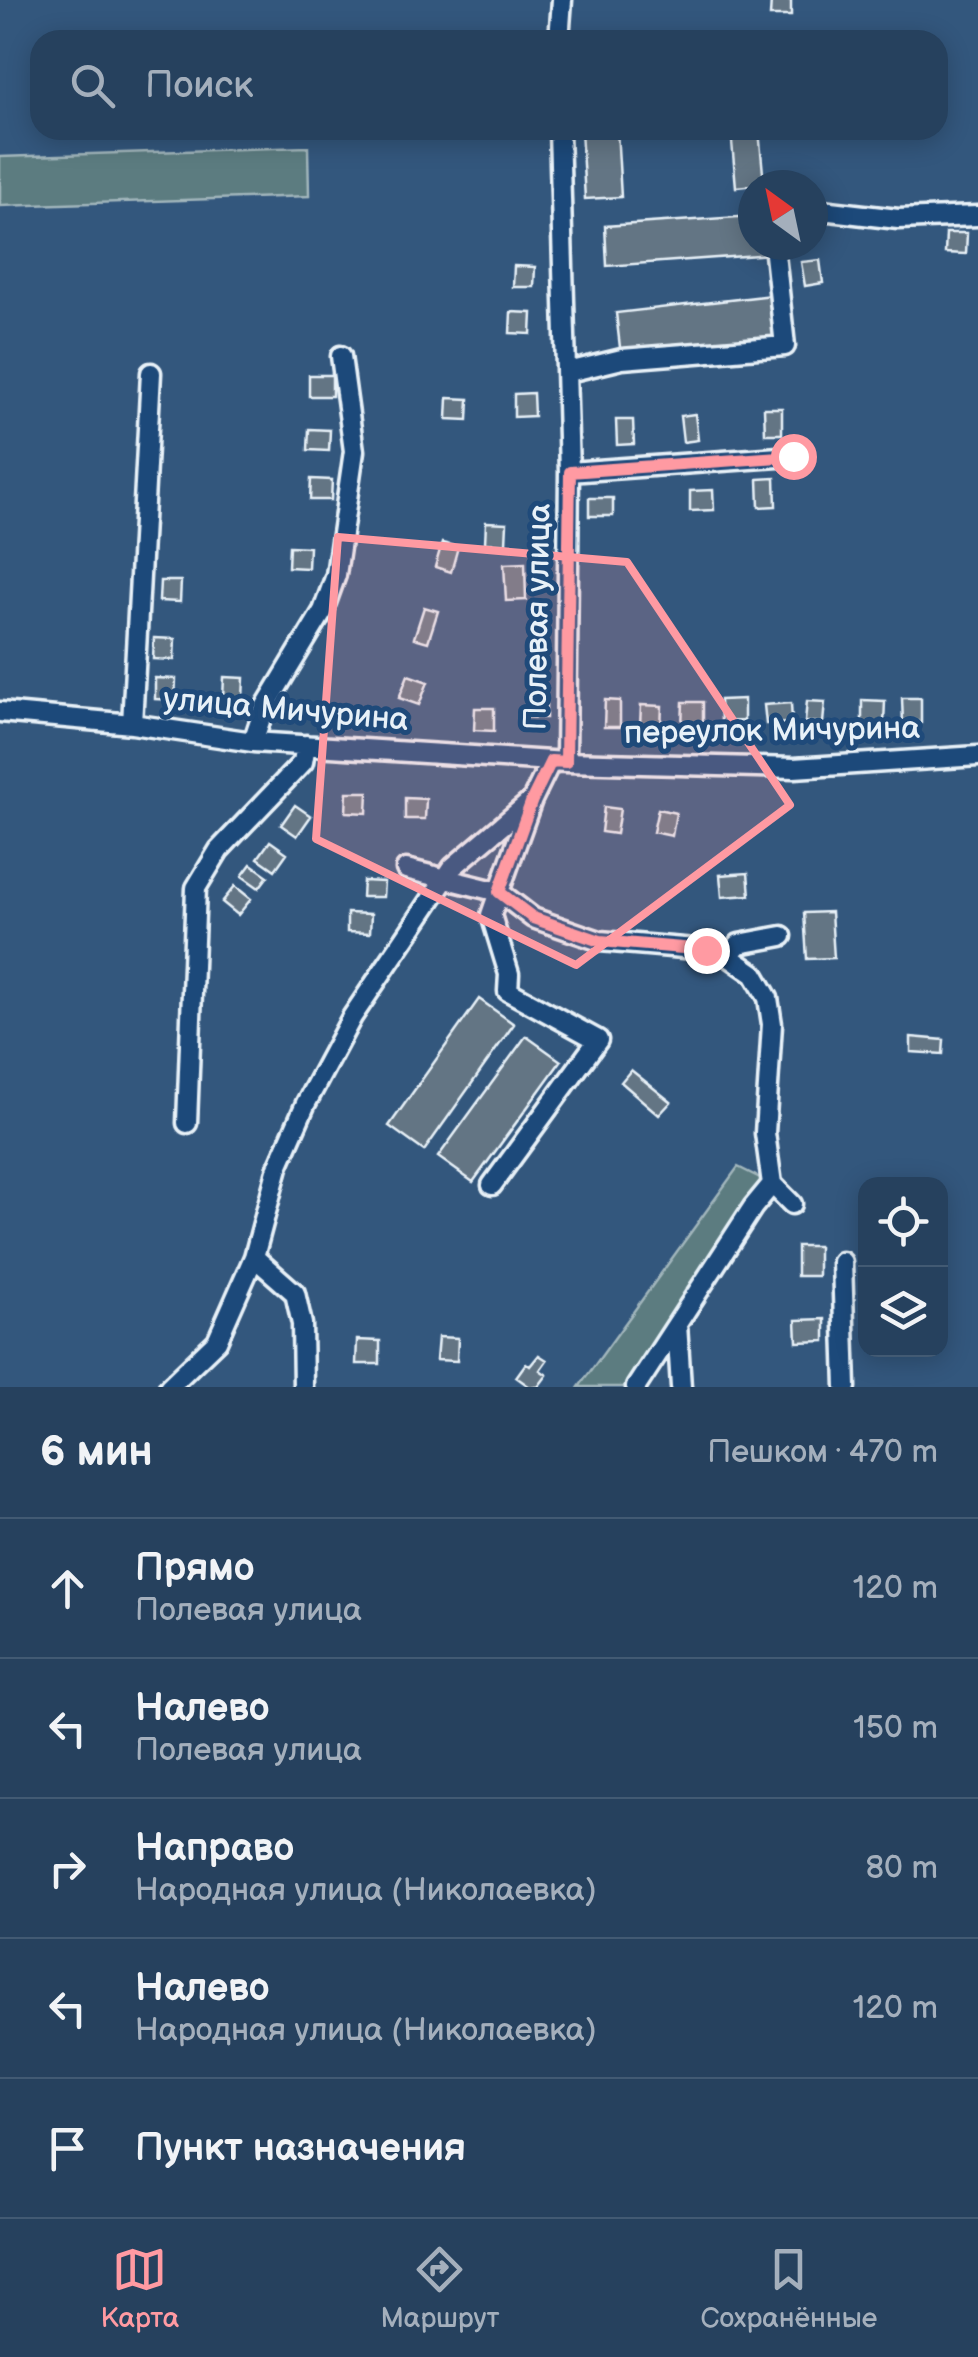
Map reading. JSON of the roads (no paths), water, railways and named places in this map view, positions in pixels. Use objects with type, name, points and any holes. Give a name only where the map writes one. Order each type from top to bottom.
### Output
[{"type":"street","points":[[560,30],[562,0]]},
{"type":"street","name":"Полевая улица","points":[[558,140],[570,472],[558,762]]},
{"type":"street","points":[[828,211],[898,220],[978,216]]},
{"type":"street","points":[[568,372],[622,359],[785,346],[776,260]]},
{"type":"street","points":[[253,742],[264,709],[323,610],[336,575],[354,451],[342,356]]},
{"type":"street","points":[[132,724],[152,373]]},
{"type":"street","name":"Полевая улица","points":[[570,472],[793,456]]},
{"type":"street","name":"улица Мичурина","points":[[0,712],[132,724],[253,742],[558,762]]},
{"type":"street","points":[[187,1123],[196,888],[219,850],[302,762],[306,746]]},
{"type":"street","name":"переулок Мичурина","points":[[558,762],[794,768],[978,756]]},
{"type":"street","points":[[492,1185],[598,1040],[508,991],[509,974],[491,916],[532,800],[558,762]]},
{"type":"street","points":[[168,1387],[217,1341],[254,1257],[278,1167],[306,1102],[352,1018],[446,876],[532,800]]},
{"type":"street","points":[[406,869],[499,892],[533,918],[600,941],[681,947],[728,956],[754,974],[768,998],[770,1011],[765,1133],[772,1184],[792,1204]]},
{"type":"street","points":[[728,956],[739,944],[782,936]]},
{"type":"street","points":[[636,1387],[752,1207],[772,1184]]},
{"type":"street","points":[[254,1257],[295,1292],[302,1324],[303,1387]]},
{"type":"street","points":[[842,1262],[846,1387]]},
{"type":"street","points":[[676,1324],[680,1387]]}]
